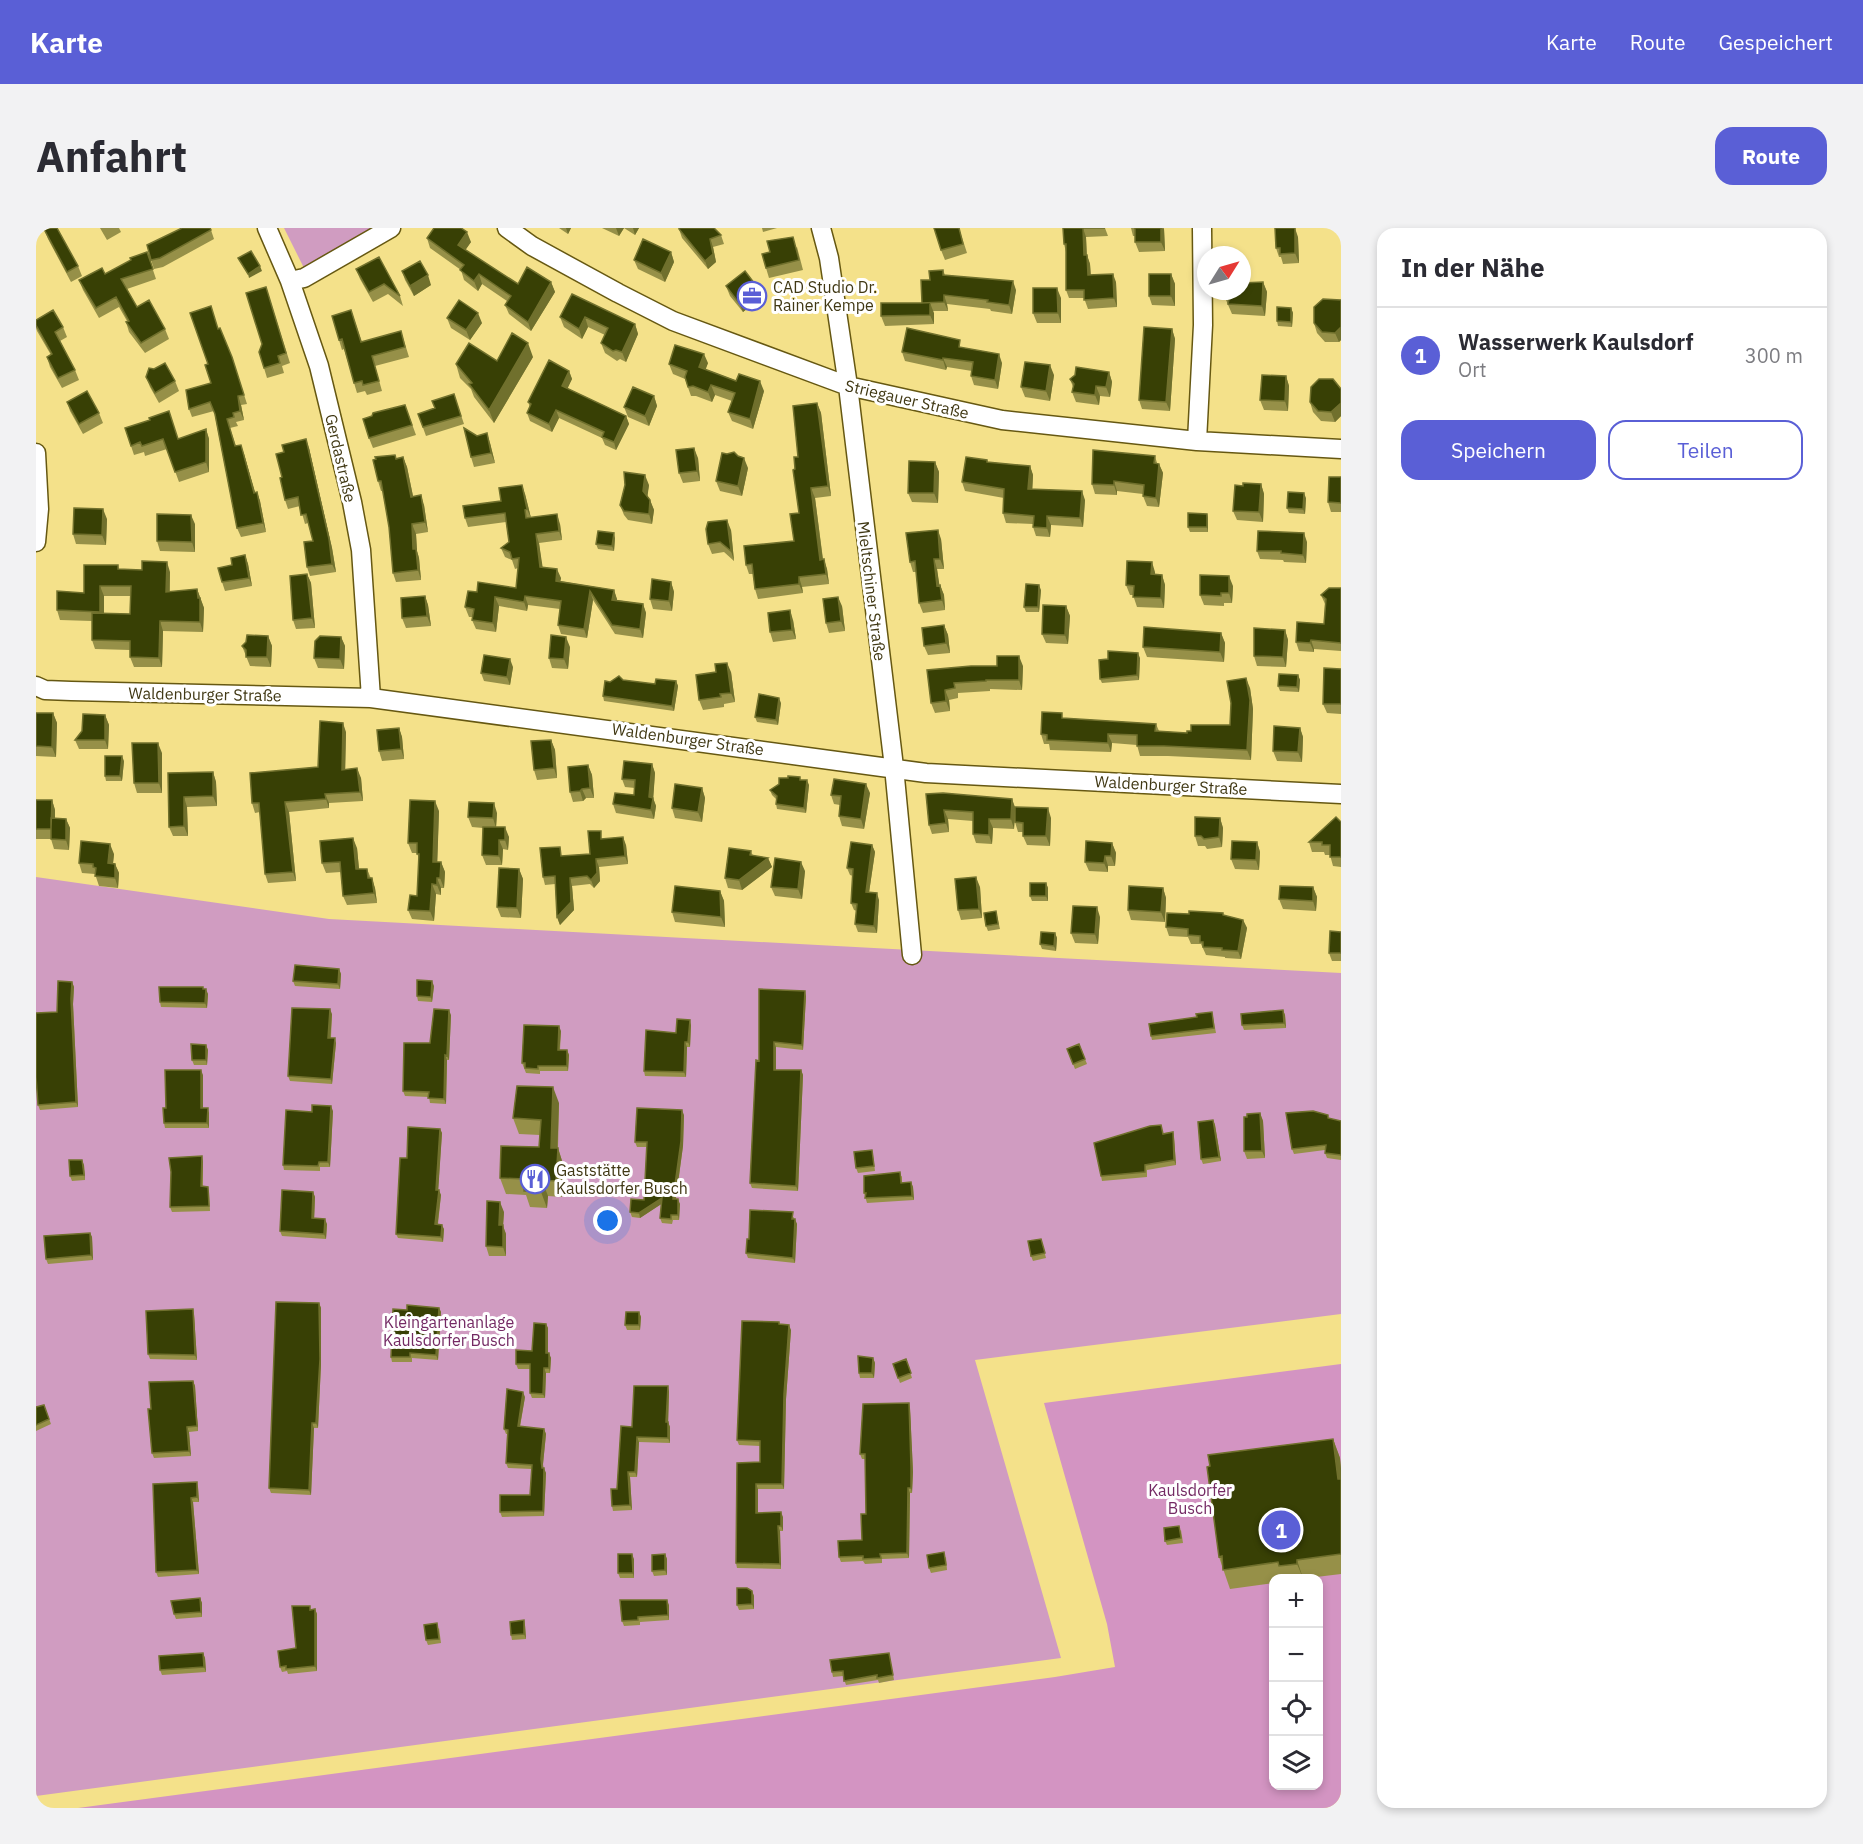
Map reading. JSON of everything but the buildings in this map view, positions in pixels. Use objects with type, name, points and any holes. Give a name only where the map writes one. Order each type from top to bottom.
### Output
[{"type":"street","name":"Gerdastraße","points":[[267,228],[290,281],[319,366],[344,467],[361,550],[371,698]]},
{"type":"street","points":[[290,281],[304,278],[391,228]]},
{"type":"street","name":"Striegauer Straße","points":[[507,228],[532,246],[673,321],[848,386],[1002,420],[1197,441],[1341,448]]},
{"type":"street","name":"Mieltschiner Straße","points":[[821,228],[829,258],[848,386],[894,767],[912,955]]},
{"type":"street","points":[[1197,441],[1203,325],[1202,228]]},
{"type":"street","points":[[36,453],[39,509],[36,542]]},
{"type":"street","name":"Waldenburger Straße","points":[[36,686],[45,690],[62,691],[371,698],[926,772],[1341,794]]},
{"type":"green space","points":[[284,228],[376,228],[305,270]]},
{"type":"green space","name":"Kleingartenanlage Kaulsdorfer Busch","points":[[36,877],[329,919],[1341,973],[1341,1314],[975,1360],[1061,1658],[36,1796]]},
{"type":"green space","name":"Kaulsdorfer Busch","points":[[1341,1364],[1341,1808],[78,1808],[1055,1677],[1115,1667],[1107,1624],[1044,1403]]},
{"type":"place","name":"CAD Studio Dr. Rainer Kempe","points":[[752,296]]},
{"type":"place","name":"Gaststätte Kaulsdorfer Busch","points":[[535,1179]]},
{"type":"place","name":"Wasserwerk Kaulsdorf","points":[[1281,1530]]}]
